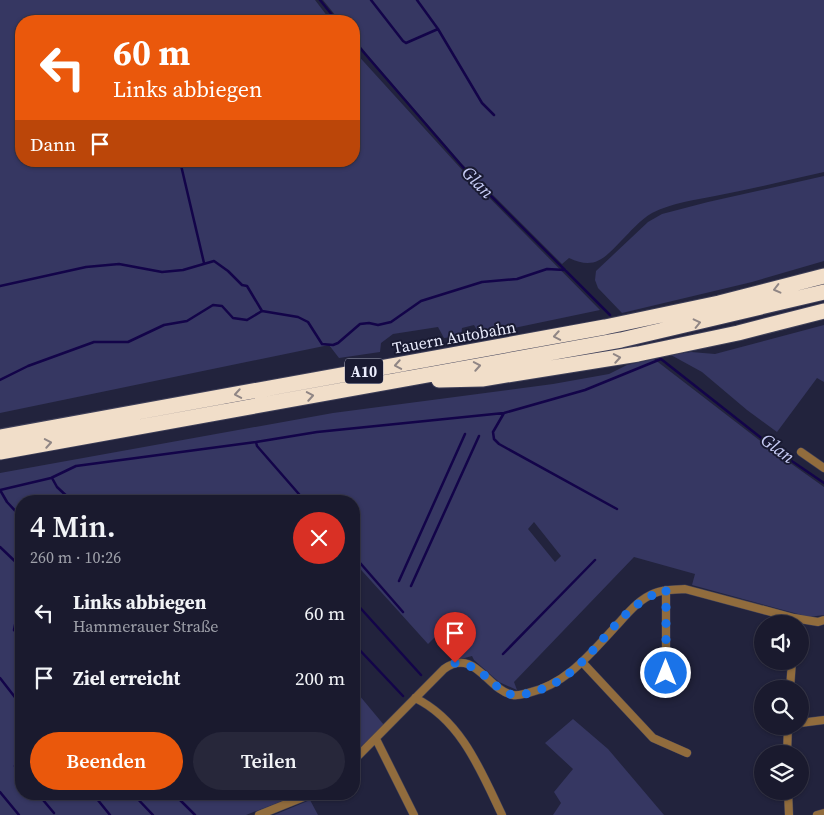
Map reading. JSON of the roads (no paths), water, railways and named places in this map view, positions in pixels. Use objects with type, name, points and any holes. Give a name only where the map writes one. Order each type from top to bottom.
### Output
[{"type":"highway","name":"Tauern Autobahn","points":[[0,437],[605,327],[719,303],[824,276]]},
{"type":"highway","name":"A10","points":[[395,381],[621,340],[824,292]]},
{"type":"highway","points":[[395,381],[482,379],[638,354],[738,333],[824,312]]},
{"type":"highway","name":"Tauern Autobahn","points":[[0,452],[395,381]]},
{"type":"street","points":[[802,452],[824,468]]},
{"type":"street","points":[[360,754],[444,669],[455,663],[470,665],[502,690],[513,695],[536,691],[571,672],[645,598],[666,590],[685,589],[774,615]]},
{"type":"street","points":[[666,590],[666,673]]},
{"type":"street","points":[[809,622],[824,620]]},
{"type":"street","points":[[582,662],[653,738],[687,753]]},
{"type":"street","points":[[415,698],[429,704],[457,731],[486,781],[502,815]]},
{"type":"street","points":[[809,722],[824,720]]},
{"type":"street","points":[[376,739],[414,815]]},
{"type":"street","points":[[259,815],[296,800]]},
{"type":"street","points":[[788,800],[789,815]]},
{"type":"street","points":[[817,815],[824,813]]},
{"type":"waterway","name":"Glan","points":[[320,0],[332,15]]},
{"type":"waterway","points":[[371,0],[406,43],[438,29]]},
{"type":"waterway","points":[[417,0],[438,29],[482,103],[494,115]]},
{"type":"waterway","name":"Glan","points":[[360,48],[468,173],[610,315]]},
{"type":"waterway","points":[[181,167],[204,263]]},
{"type":"waterway","points":[[0,286],[86,267],[119,264],[162,272],[183,270],[214,261],[228,271],[242,285],[247,286],[262,311],[298,317],[308,322],[322,344],[333,345],[360,324],[378,325],[391,322],[421,301],[482,282],[517,279],[547,269],[565,270]]},
{"type":"waterway","points":[[0,380],[28,366],[94,342],[128,342],[164,325],[187,321],[213,305],[222,306],[233,318],[247,320],[262,311]]},
{"type":"waterway","points":[[15,511],[0,490],[51,478],[76,466],[317,432],[504,413],[585,390],[661,359],[783,455],[824,483]]},
{"type":"waterway","points":[[504,413],[493,432],[494,439],[499,444],[617,509]]},
{"type":"waterway","points":[[399,581],[465,434]]},
{"type":"waterway","points":[[411,586],[479,436]]},
{"type":"waterway","points":[[256,442],[257,446],[300,495]]},
{"type":"waterway","points":[[52,478],[57,487],[66,495]]},
{"type":"waterway","points":[[0,547],[15,561]]},
{"type":"waterway","points":[[503,654],[595,560]]},
{"type":"waterway","points":[[360,563],[403,612]]},
{"type":"waterway","points":[[360,608],[421,675]]},
{"type":"waterway","points":[[15,625],[15,631]]},
{"type":"waterway","points":[[360,650],[403,696]]},
{"type":"waterway","points":[[0,678],[15,697]]},
{"type":"waterway","points":[[0,792],[19,815]]},
{"type":"waterway","points":[[43,800],[54,813]]},
{"type":"waterway","points":[[98,800],[110,815]]},
{"type":"waterway","points":[[139,800],[153,815]]},
{"type":"waterway","points":[[180,800],[195,815]]}]
